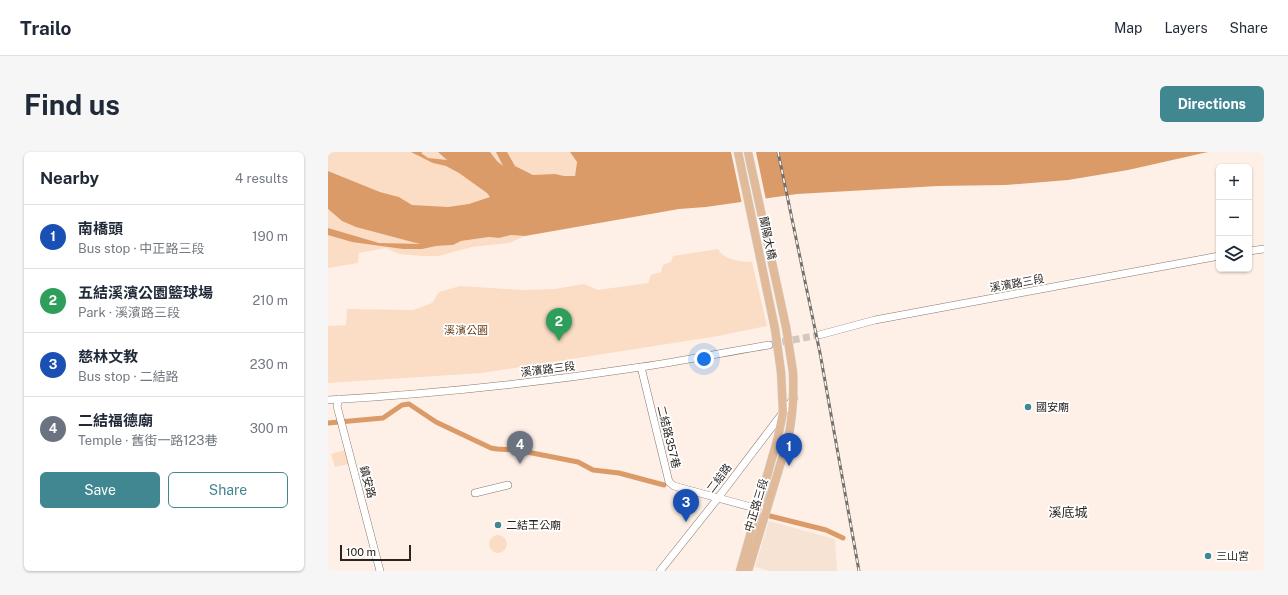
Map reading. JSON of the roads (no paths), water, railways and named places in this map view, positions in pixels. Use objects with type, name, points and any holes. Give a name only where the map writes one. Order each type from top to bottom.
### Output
[{"type":"main road","name":"蘭陽大橋","points":[[738,152],[775,329]]},
{"type":"main road","name":"蘭陽大橋","points":[[748,152],[786,328]]},
{"type":"main road","name":"中正路三段","points":[[748,571],[788,439],[792,421],[794,398],[793,372],[786,328]]},
{"type":"main road","name":"中正路三段","points":[[740,571],[778,437],[783,412],[781,372],[775,329]]},
{"type":"street","points":[[1252,251],[1264,249]]},
{"type":"street","name":"溪濱路三段","points":[[819,335],[875,320],[1216,257]]},
{"type":"street","name":"溪濱路三段","points":[[328,400],[486,387],[640,367],[769,345]]},
{"type":"street","name":"二結路357巷","points":[[640,367],[666,473],[672,488],[718,498],[766,512]]},
{"type":"street","name":"二結路","points":[[660,571],[794,398]]},
{"type":"street","name":"鎮安路","points":[[339,399],[336,406],[380,571]]},
{"type":"street","points":[[475,493],[508,485]]},
{"type":"waterway","points":[[328,423],[383,418],[402,405],[409,404],[436,422],[491,448],[517,450],[578,462],[593,470],[619,473],[664,485]]},
{"type":"waterway","points":[[770,516],[826,530],[843,538]]},
{"type":"tunnel","points":[[772,344],[819,335]]},
{"type":"railway","points":[[778,152],[820,353],[859,571]]},
{"type":"place","name":"五結溪濱公園籃球場","points":[[559,341]]},
{"type":"place","name":"國安廟","points":[[1028,407]]},
{"type":"place","name":"二結福德廟","points":[[520,464]]},
{"type":"place","name":"南橋頭","points":[[789,466]]},
{"type":"place","name":"慈林文教","points":[[686,522]]},
{"type":"place","name":"二結王公廟","points":[[498,525]]},
{"type":"place","name":"三山宮","points":[[1208,556]]},
{"type":"district","name":"溪底城","points":[[1068,512]]},
{"type":"park label","name":"溪濱公園","points":[[466,330]]}]
